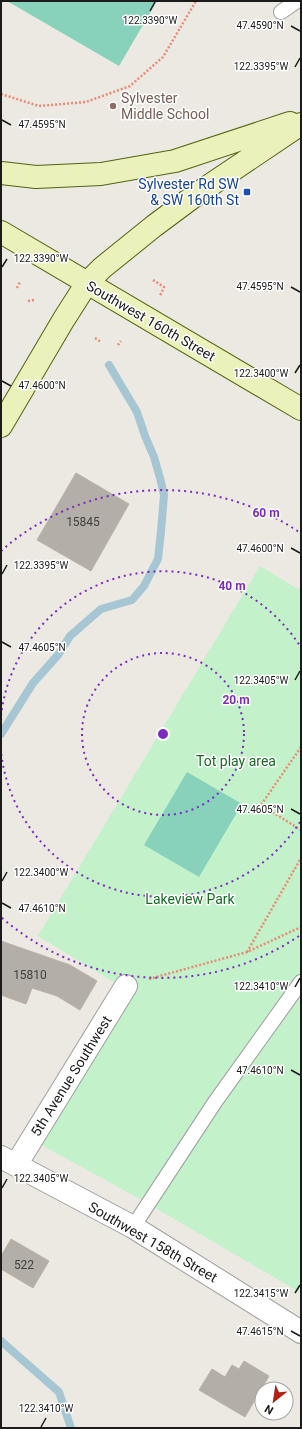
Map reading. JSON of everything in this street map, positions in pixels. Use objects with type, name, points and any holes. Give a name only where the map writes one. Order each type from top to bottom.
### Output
[{"type":"street","points":[[1,173],[36,177],[101,174],[175,161],[301,119]]},
{"type":"street","points":[[1,426],[87,283],[102,268],[197,194],[301,124]]},
{"type":"street","name":"Southwest 160th Street","points":[[1,232],[301,409]]},
{"type":"street","name":"5th Avenue Southwest","points":[[8,1161],[126,986]]},
{"type":"street","name":"Southwest 158th Street","points":[[8,1161],[133,1227],[301,1332]]},
{"type":"lane","points":[[281,12],[297,1]]},
{"type":"lane","points":[[133,1227],[215,1102],[301,982]]},
{"type":"path","points":[[1,94],[39,106],[86,102],[130,86],[162,57],[196,1]]},
{"type":"path","points":[[153,280],[164,287],[159,298]]},
{"type":"path","points":[[17,288],[20,282]]},
{"type":"path","points":[[28,301],[34,300]]},
{"type":"path","points":[[94,338],[101,342]]},
{"type":"path","points":[[118,345],[121,341]]},
{"type":"path","points":[[301,747],[261,805],[301,830]]},
{"type":"path","points":[[247,952],[301,858]]},
{"type":"path","points":[[126,986],[247,952],[301,927]]},
{"type":"green space","points":[[7,1],[157,1],[119,66]]},
{"type":"green space","name":"Lakeview Park","points":[[260,566],[298,589],[301,585],[301,1293],[140,1199],[36,1142],[127,990],[38,936]]},
{"type":"green space","points":[[187,772],[242,804],[199,877],[144,845]]},
{"type":"building","points":[[76,473],[129,504],[91,571],[37,540]]},
{"type":"building","points":[[1,941],[70,965],[97,981],[80,1010],[57,996],[32,988],[26,1004],[1,995]]},
{"type":"building","points":[[11,1239],[49,1261],[33,1288],[1,1269],[1,1256]]},
{"type":"building","points":[[244,1361],[269,1376],[266,1381],[254,1381],[254,1402],[245,1417],[199,1390],[212,1369],[225,1377],[232,1365],[239,1369]]},
{"type":"waterway","points":[[1,734],[33,683],[58,655],[70,636],[101,609],[132,600],[144,586],[158,559],[164,495],[160,478],[154,457],[137,412],[109,365]]},
{"type":"waterway","points":[[1,1341],[59,1392],[71,1428]]},
{"type":"place","name":"Sylvester Middle School","points":[[113,106]]},
{"type":"place","name":"Sylvester Rd SW & SW 160th St","points":[[247,192]]},
{"type":"park label","name":"Tot play area","points":[[236,761]]}]
